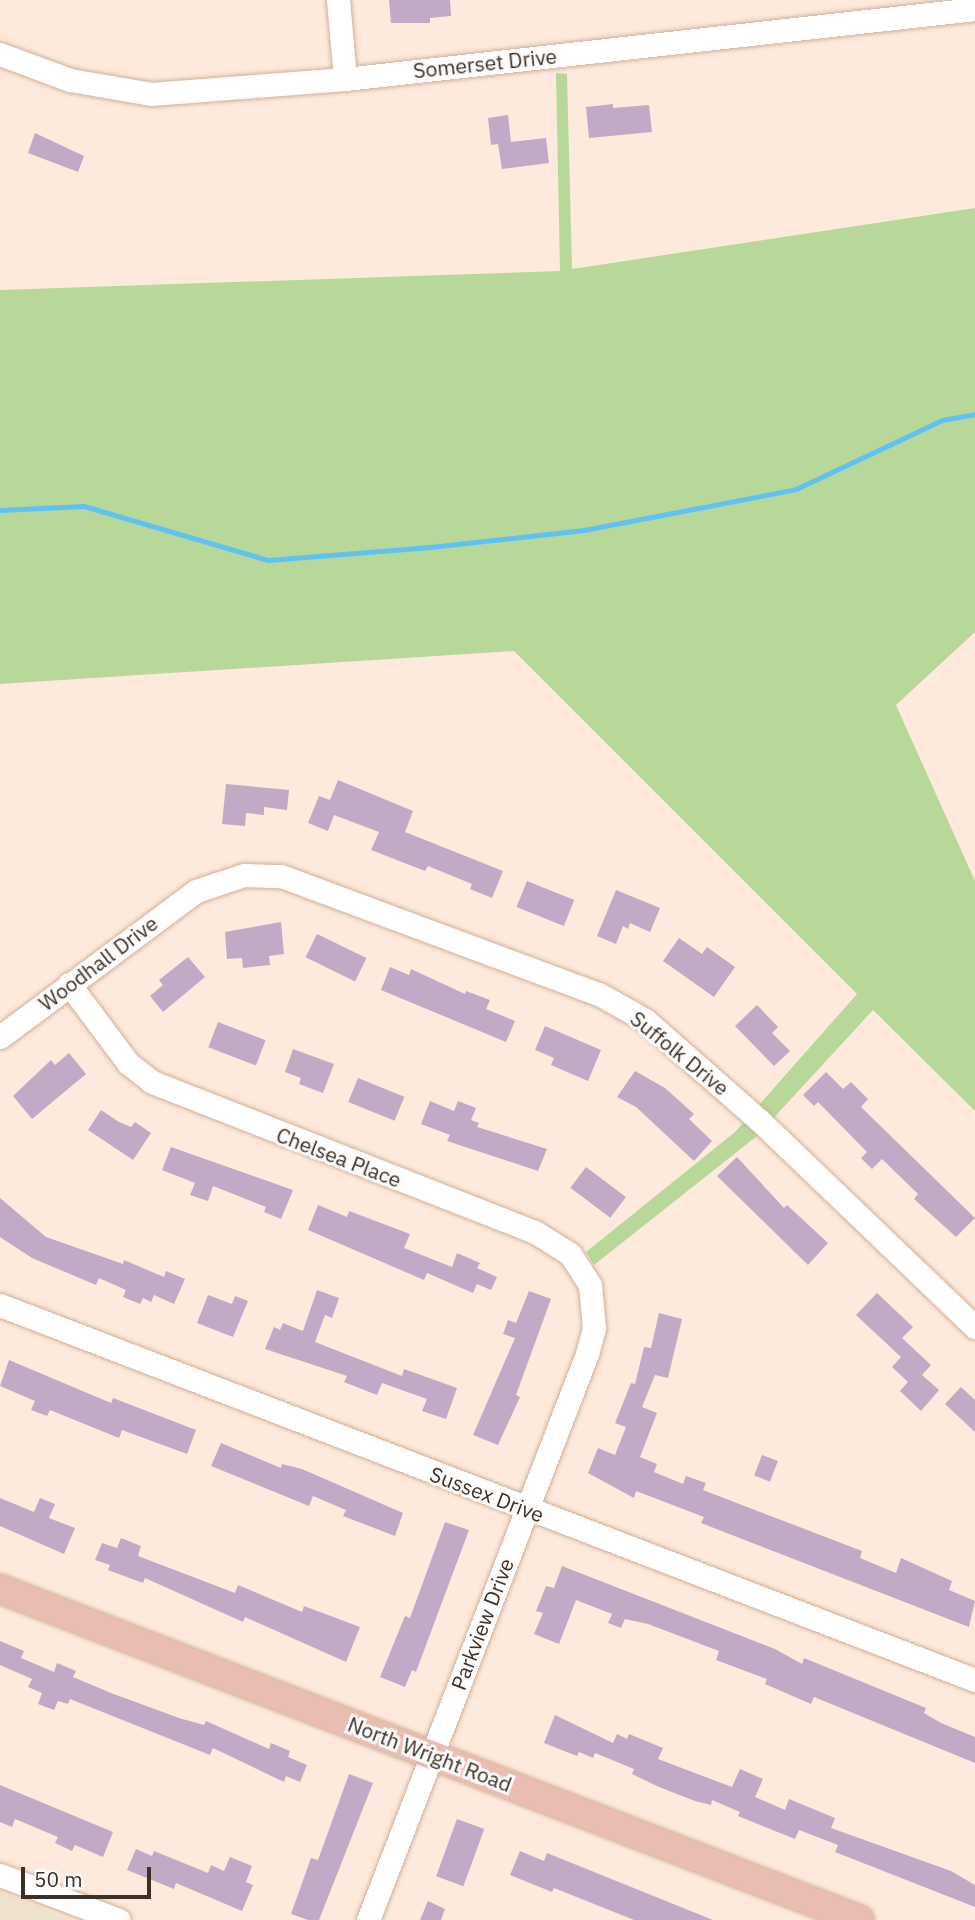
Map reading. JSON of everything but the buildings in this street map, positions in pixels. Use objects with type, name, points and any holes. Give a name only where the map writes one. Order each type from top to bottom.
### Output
[{"type":"main road","name":"North Wright Road","points":[[0,1589],[860,1920]]},
{"type":"street","points":[[338,0],[345,79]]},
{"type":"street","name":"Somerset Drive","points":[[0,54],[70,80],[151,94],[345,79],[960,7]]},
{"type":"street","name":"Suffolk Drive","points":[[196,891],[244,875],[281,876],[599,994],[634,1013],[760,1121],[975,1327]]},
{"type":"street","name":"Woodhall Drive","points":[[0,1037],[196,891]]},
{"type":"street","name":"Chelsea Place","points":[[69,984],[128,1063],[152,1082],[554,1241],[580,1267],[590,1285],[594,1328]]},
{"type":"street","name":"Sussex Drive","points":[[0,1305],[975,1680]]},
{"type":"street","name":"Parkview Drive","points":[[368,1920],[594,1328]]},
{"type":"street","points":[[0,1875],[119,1920]]},
{"type":"shaded area","points":[[0,1891],[63,1917],[74,1920],[0,1920]]},
{"type":"green space","points":[[556,73],[567,74],[572,269],[975,208],[975,632],[896,705],[975,881],[975,1111],[873,1010],[757,1136],[594,1265],[586,1252],[735,1132],[857,994],[514,651],[0,684],[0,290],[560,271]]},
{"type":"waterway","points":[[0,510],[84,506],[268,560],[430,547],[584,530],[796,489],[942,420],[975,414]]}]
